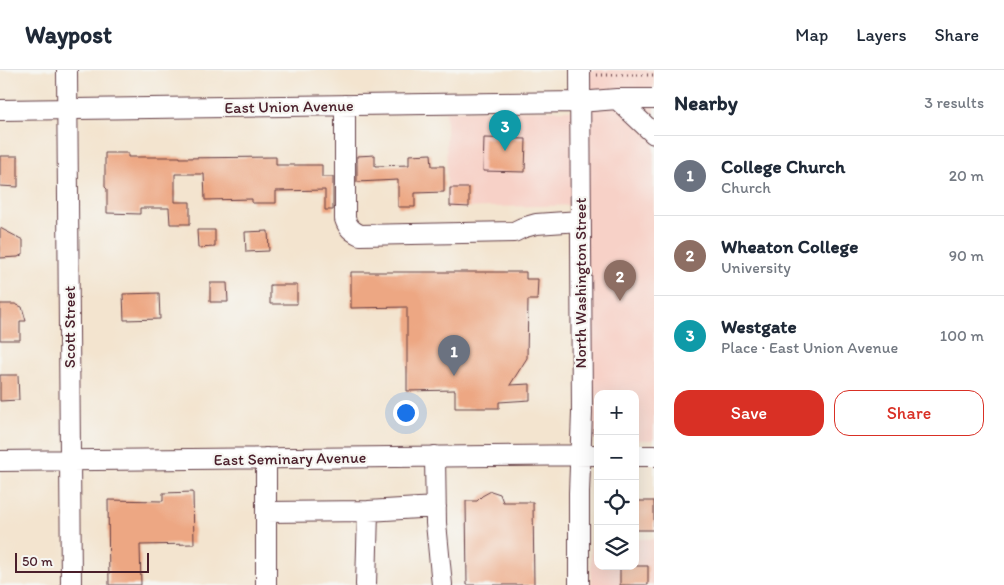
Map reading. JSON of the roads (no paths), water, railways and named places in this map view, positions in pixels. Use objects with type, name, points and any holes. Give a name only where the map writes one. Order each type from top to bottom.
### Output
[{"type":"street","name":"Scott Street","points":[[67,70],[71,585]]},
{"type":"street","name":"North Washington Street","points":[[579,585],[589,454],[582,413],[579,102],[586,72]]},
{"type":"street","name":"East Union Avenue","points":[[0,110],[579,102],[617,98],[654,99]]},
{"type":"street","points":[[617,98],[654,134]]},
{"type":"street","points":[[345,105],[346,218],[348,226],[352,231],[360,235],[514,232],[536,224],[580,222]]},
{"type":"street","name":"East Seminary Avenue","points":[[0,461],[589,454]]},
{"type":"street","points":[[435,456],[436,523],[442,585]]},
{"type":"street","points":[[639,456],[654,456]]},
{"type":"street","points":[[266,458],[266,585]]},
{"type":"street","points":[[266,512],[368,511],[436,507]]},
{"type":"street","points":[[366,585],[368,511]]},
{"type":"place","name":"Westgate","points":[[505,151]]},
{"type":"place","name":"Wheaton College","points":[[620,301]]},
{"type":"place","name":"College Church","points":[[454,376]]}]
